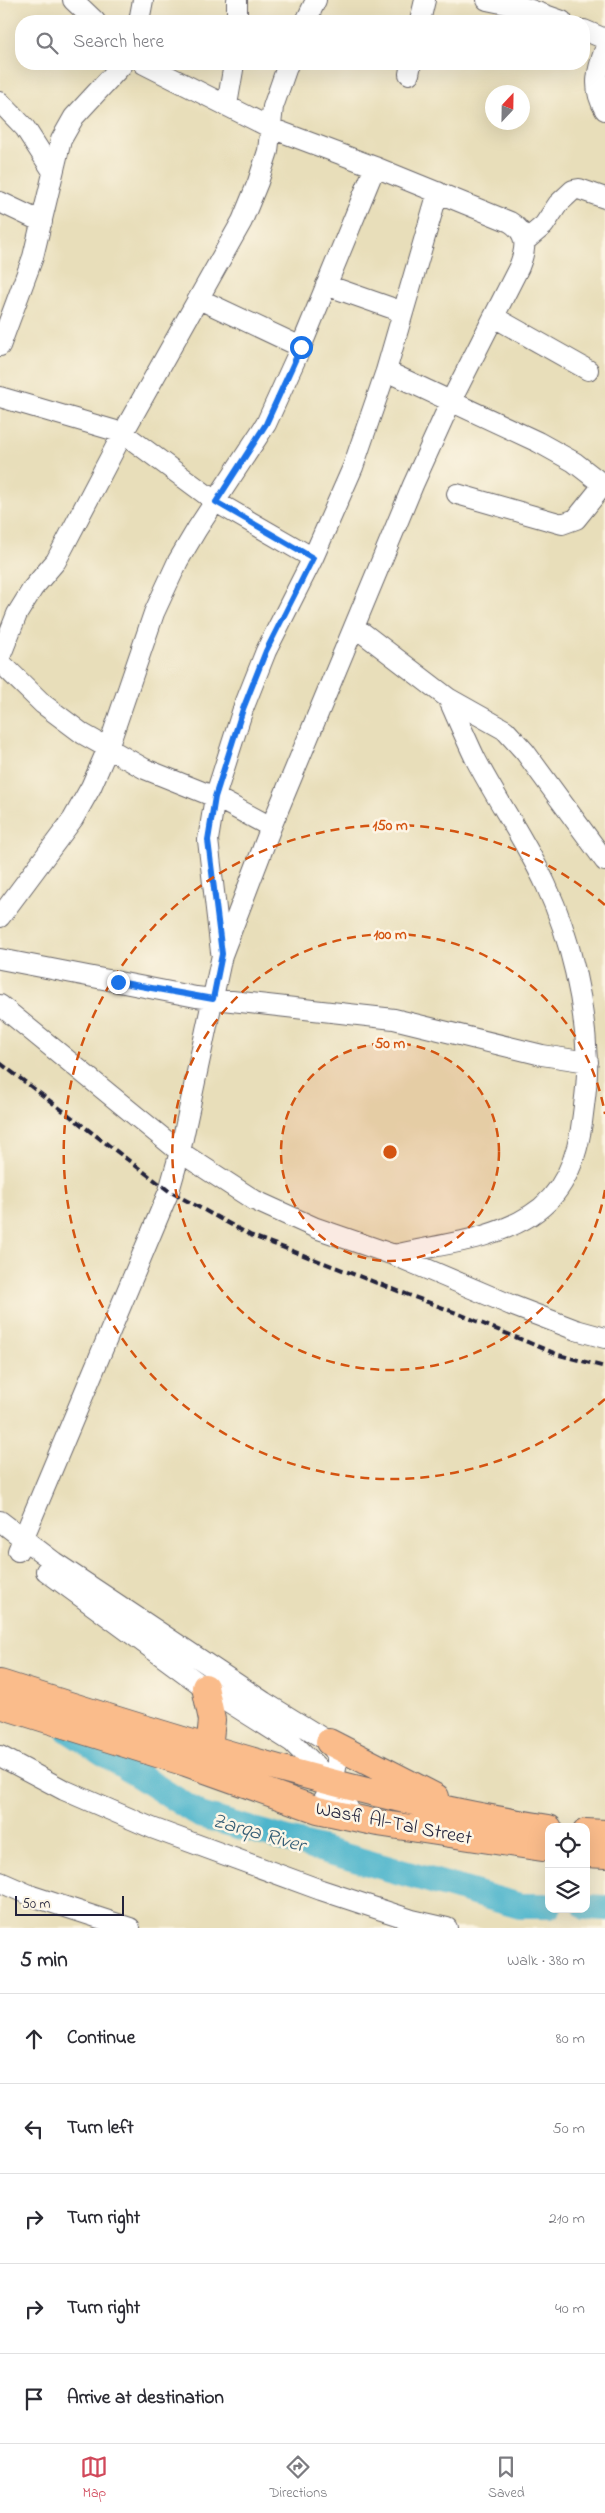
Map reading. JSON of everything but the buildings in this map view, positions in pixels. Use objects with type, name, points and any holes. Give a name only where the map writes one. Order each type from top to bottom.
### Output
[{"type":"main road","points":[[0,1683],[194,1751]]},
{"type":"main road","points":[[194,1751],[212,1720],[205,1688]]},
{"type":"main road","points":[[0,1705],[194,1751]]},
{"type":"main road","points":[[329,1742],[477,1817]]},
{"type":"main road","name":"Wasfi Al-Tal Street","points":[[194,1751],[477,1817],[545,1827]]},
{"type":"main road","name":"Wasfi Al-Tal Street","points":[[194,1751],[318,1810],[354,1818],[545,1848]]},
{"type":"main road","points":[[590,1832],[605,1833]]},
{"type":"main road","points":[[590,1854],[605,1855]]},
{"type":"street","points":[[73,0],[89,15]]},
{"type":"street","points":[[140,15],[143,0]]},
{"type":"street","points":[[237,0],[237,15]]},
{"type":"street","points":[[309,15],[316,0]]},
{"type":"street","points":[[421,15],[425,0]]},
{"type":"street","points":[[487,0],[526,4],[549,15]]},
{"type":"street","points":[[590,33],[605,39]]},
{"type":"street","points":[[605,49],[596,74],[596,88],[605,110]]},
{"type":"street","points":[[0,346],[34,257],[52,170],[61,140],[74,117],[117,70]]},
{"type":"street","points":[[15,1542],[38,1500],[163,1206],[180,1152],[222,954],[270,827],[450,401],[519,268],[526,248],[521,230],[510,222],[375,167],[271,128],[156,70]]},
{"type":"street","points":[[227,105],[233,70]]},
{"type":"street","points":[[0,657],[17,614],[34,588],[56,561],[123,433],[242,222],[268,151],[273,107],[286,70]]},
{"type":"street","points":[[0,102],[25,128],[52,170]]},
{"type":"street","points":[[0,917],[73,819],[91,787],[108,748],[154,613],[178,561],[266,424],[301,347],[375,167]]},
{"type":"street","points":[[525,241],[544,225],[558,204],[573,190],[579,189],[605,198]]},
{"type":"street","points":[[222,954],[211,878],[208,840],[215,797],[243,709],[266,651],[313,558],[353,467],[386,371],[438,192]]},
{"type":"street","points":[[0,202],[42,222]]},
{"type":"street","points":[[326,285],[404,312]]},
{"type":"street","points":[[199,299],[301,347]]},
{"type":"street","points":[[494,317],[588,370]]},
{"type":"street","points":[[386,371],[574,462],[605,485],[576,519],[562,524],[457,494]]},
{"type":"street","points":[[0,397],[123,433],[216,502],[313,558]]},
{"type":"street","points":[[355,628],[448,698],[505,730],[599,836],[605,861]]},
{"type":"street","points":[[0,662],[42,704],[108,748],[145,769],[215,797],[270,827]]},
{"type":"street","points":[[394,1255],[495,1230],[520,1221],[541,1207],[566,1178],[576,1155],[582,1121],[588,1062],[578,991],[568,947],[554,904],[537,868],[476,760],[448,698]]},
{"type":"street","points":[[211,878],[219,886],[232,892],[242,890],[250,883]]},
{"type":"street","points":[[0,959],[213,999],[394,1019],[542,1055],[588,1062]]},
{"type":"street","points":[[0,1005],[180,1152],[260,1202],[316,1228],[394,1255],[511,1305],[576,1330],[605,1338]]},
{"type":"street","points":[[0,1515],[21,1512],[38,1500]]},
{"type":"street","points":[[38,1500],[40,1528],[54,1562]]},
{"type":"street","points":[[0,1521],[15,1542],[205,1688],[292,1742],[333,1783],[354,1818]]},
{"type":"street","points":[[15,1542],[54,1562],[264,1702],[329,1742],[337,1755],[333,1783],[318,1810]]},
{"type":"street","points":[[0,1756],[64,1790],[152,1828],[321,1890],[412,1920],[447,1928]]},
{"type":"street","points":[[0,1882],[32,1896],[130,1928]]},
{"type":"waterway","name":"Zarqa River","points":[[68,1730],[200,1815],[520,1906],[545,1906]]},
{"type":"waterway","name":"Zarqa River","points":[[590,1907],[605,1908]]},
{"type":"railway","points":[[0,1063],[169,1191],[250,1235],[459,1314],[559,1355],[605,1367]]},
{"type":"route","points":[[118,982],[213,999],[222,954],[211,878],[208,840],[215,797],[243,709],[266,651],[313,558],[216,502],[266,424],[301,347]]}]
